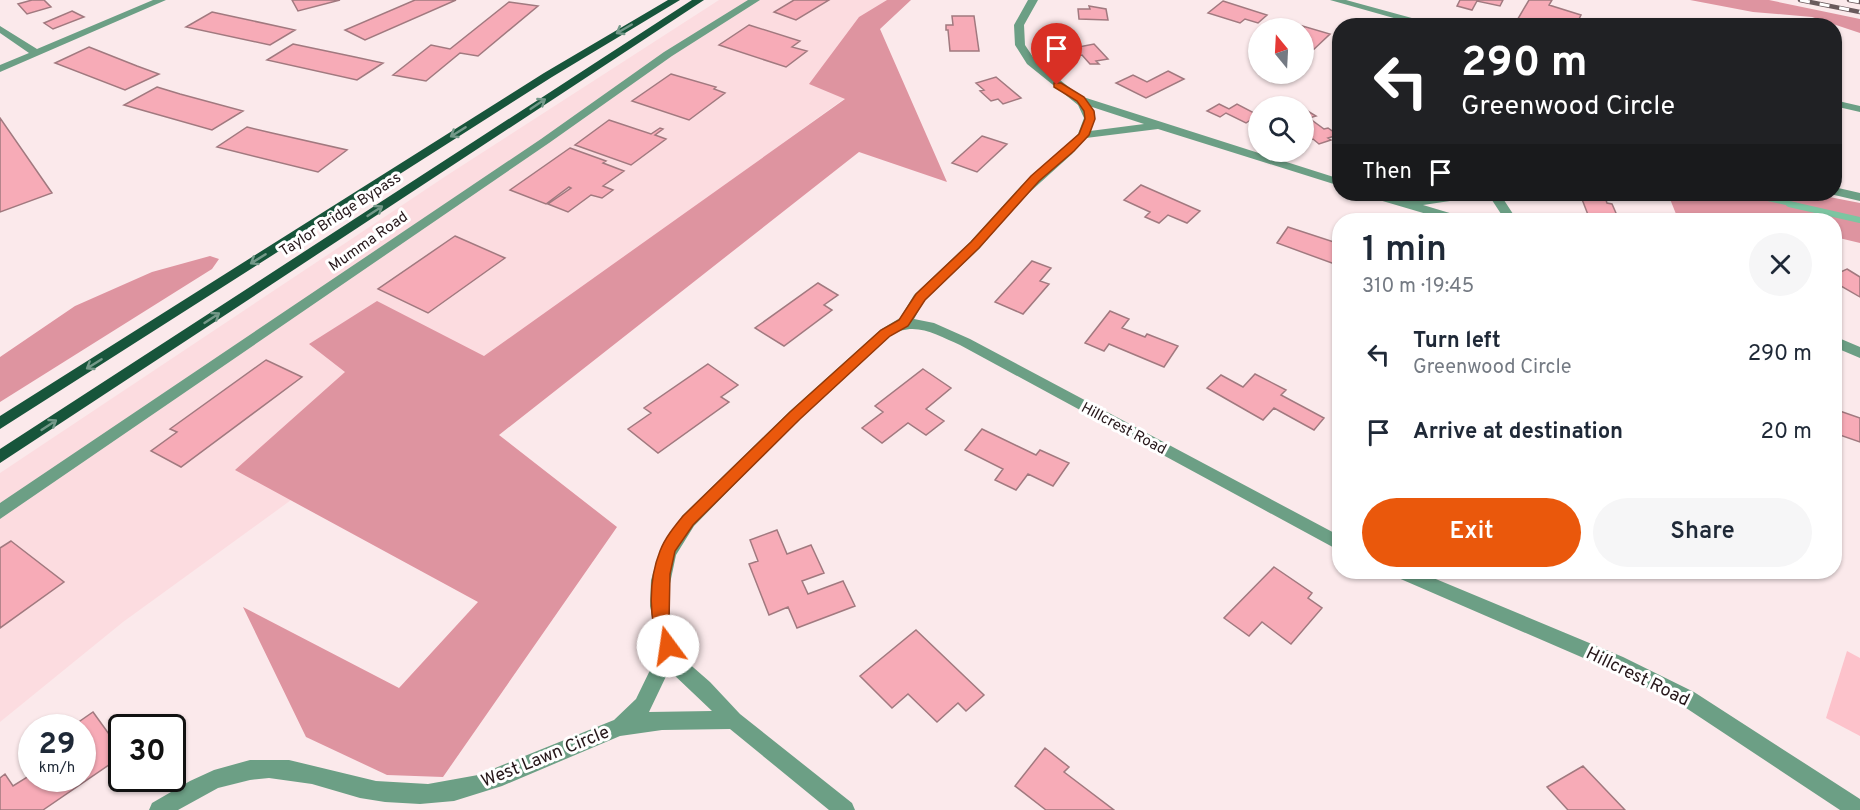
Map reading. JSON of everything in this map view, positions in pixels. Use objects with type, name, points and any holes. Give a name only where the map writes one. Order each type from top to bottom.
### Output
[{"type":"main road","name":"Taylor Bridge Bypass","points":[[0,423],[539,81],[675,0]]},
{"type":"main road","name":"Taylor Bridge Bypass","points":[[0,457],[699,0]]},
{"type":"street","points":[[0,69],[160,0]]},
{"type":"street","name":"Mumma Road","points":[[0,512],[668,54],[755,0]]},
{"type":"street","points":[[1033,0],[1021,17],[1018,28],[1024,53],[1044,76],[1080,99],[1332,180]]},
{"type":"street","points":[[1335,0],[1405,18]]},
{"type":"street","points":[[0,29],[37,54]]},
{"type":"street","points":[[845,810],[733,720],[680,667],[668,646],[661,621],[662,574],[667,551],[688,520],[795,415],[886,333],[904,323],[920,297],[975,245],[1035,178],[1071,149],[1084,135],[1090,119],[1089,111],[1080,99]]},
{"type":"street","points":[[1842,105],[1860,109]]},
{"type":"street","points":[[1084,135],[1159,126]]},
{"type":"street","points":[[1842,193],[1860,197]]},
{"type":"street","points":[[1396,201],[1436,213]]},
{"type":"street","points":[[1403,203],[1434,201]]},
{"type":"street","name":"Hillcrest Road","points":[[904,323],[929,326],[965,342],[1332,540]]},
{"type":"street","points":[[1842,345],[1860,353]]},
{"type":"street","name":"Hillcrest Road","points":[[1419,579],[1596,654],[1687,698],[1858,810]]},
{"type":"street","points":[[621,726],[639,711],[668,646]]},
{"type":"street","name":"West Lawn Circle","points":[[159,810],[190,790],[219,777],[249,769],[274,768],[314,774],[376,791],[429,795],[457,789],[533,765],[593,736],[621,726],[656,720],[733,720]]},
{"type":"shaded area","points":[[719,0],[904,0],[831,60],[845,98],[123,622],[0,722],[0,473],[449,174]]},
{"type":"shaded area","points":[[887,0],[911,0],[880,29],[947,182],[859,152],[499,435],[617,527],[443,777],[387,775],[306,737],[243,607],[399,688],[478,602],[235,470],[345,372],[309,344],[377,301],[484,356],[845,99],[809,84],[859,17]]},
{"type":"shaded area","points":[[1690,0],[1769,0],[1860,19],[1860,33],[1842,27],[1842,18],[1815,18],[1753,12]]},
{"type":"shaded area","points":[[1842,199],[1860,203],[1860,243],[1842,239],[1842,213],[1676,213],[1671,201]]},
{"type":"shaded area","points":[[210,256],[219,259],[212,269],[0,402],[0,357],[75,306],[152,272]]},
{"type":"shaded area","points":[[1847,651],[1860,658],[1860,736],[1826,718]]},
{"type":"building","points":[[32,0],[44,0],[51,7],[27,14],[18,4]]},
{"type":"building","points":[[292,0],[340,0],[298,11]]},
{"type":"building","points":[[415,0],[456,0],[365,40],[345,30]]},
{"type":"building","points":[[794,0],[829,0],[796,20],[774,12]]},
{"type":"building","points":[[1460,0],[1503,0],[1500,6],[1477,1],[1472,10],[1457,6]]},
{"type":"building","points":[[1529,0],[1552,0],[1549,5],[1581,15],[1580,18],[1518,18]]},
{"type":"building","points":[[1223,1],[1267,15],[1264,18],[1248,18],[1240,23],[1208,13]]},
{"type":"building","points":[[509,2],[538,6],[478,56],[460,53],[426,81],[393,75],[431,45],[450,49]]},
{"type":"building","points":[[1089,6],[1106,9],[1108,20],[1079,19],[1078,9],[1090,9]]},
{"type":"building","points":[[72,11],[84,17],[53,29],[44,23]]},
{"type":"building","points":[[212,12],[295,30],[270,45],[186,27]]},
{"type":"building","points":[[952,16],[974,16],[979,51],[950,51],[946,25],[953,25]]},
{"type":"building","points":[[749,25],[800,41],[792,47],[807,51],[786,67],[719,45]]},
{"type":"building","points":[[1314,29],[1330,34],[1314,49]]},
{"type":"building","points":[[293,44],[383,63],[357,80],[267,60]]},
{"type":"building","points":[[1094,44],[1108,59],[1096,61],[1099,64],[1090,64],[1082,55],[1065,59],[1058,51]]},
{"type":"building","points":[[89,47],[159,74],[125,90],[55,63]]},
{"type":"building","points":[[1168,71],[1184,79],[1146,98],[1116,83],[1133,75],[1147,82]]},
{"type":"building","points":[[671,74],[716,87],[714,89],[725,93],[689,120],[632,101]]},
{"type":"building","points":[[996,77],[1021,98],[1003,104],[998,99],[991,101],[980,91],[984,90],[976,83]]},
{"type":"building","points":[[157,87],[243,111],[212,130],[124,105]]},
{"type":"building","points":[[1219,104],[1229,109],[1237,104],[1248,110],[1248,122],[1246,123],[1226,113],[1220,117],[1207,111]]},
{"type":"building","points":[[0,118],[52,193],[0,212]]},
{"type":"building","points":[[609,120],[651,134],[660,128],[663,129],[655,135],[666,139],[631,165],[575,145]]},
{"type":"building","points":[[1314,122],[1324,129],[1328,128],[1332,131],[1332,137],[1328,138],[1331,140],[1319,144],[1314,140]]},
{"type":"building","points":[[247,127],[347,150],[318,172],[217,147]]},
{"type":"building","points":[[982,136],[1007,144],[977,172],[952,163]]},
{"type":"building","points":[[570,148],[606,161],[603,163],[624,171],[603,186],[613,190],[602,198],[591,195],[568,212],[548,204],[571,188],[569,187],[546,204],[510,190]]},
{"type":"building","points":[[1141,185],[1200,211],[1187,223],[1168,215],[1159,223],[1145,217],[1150,212],[1124,200]]},
{"type":"building","points":[[1583,201],[1606,201],[1612,204],[1616,213],[1587,213]]},
{"type":"building","points":[[1288,227],[1332,241],[1332,263],[1277,243]]},
{"type":"building","points":[[455,236],[505,258],[428,313],[378,289]]},
{"type":"building","points":[[1032,261],[1051,268],[1040,281],[1049,284],[1023,314],[995,302]]},
{"type":"building","points":[[1847,269],[1860,277],[1860,297],[1842,287],[1842,271]]},
{"type":"building","points":[[818,283],[838,295],[824,305],[832,310],[784,346],[755,328]]},
{"type":"building","points":[[1110,311],[1129,319],[1122,328],[1145,337],[1147,334],[1178,346],[1164,367],[1109,344],[1104,351],[1085,343]]},
{"type":"building","points":[[266,360],[302,377],[181,467],[151,451],[177,432],[170,429]]},
{"type":"building","points":[[708,364],[738,385],[721,397],[729,402],[658,453],[628,429],[651,413],[644,408]]},
{"type":"building","points":[[923,369],[951,388],[926,409],[944,421],[926,435],[908,423],[882,443],[862,428],[883,412],[875,406]]},
{"type":"building","points":[[1255,374],[1286,390],[1281,395],[1324,418],[1314,430],[1274,408],[1263,420],[1207,388],[1221,375],[1243,387]]},
{"type":"building","points":[[1842,412],[1860,418],[1860,442],[1842,436]]},
{"type":"building","points":[[982,429],[1036,455],[1040,450],[1069,463],[1053,486],[1028,474],[1016,490],[995,480],[1003,469],[965,450]]},
{"type":"building","points":[[777,530],[787,554],[811,545],[824,573],[802,581],[808,594],[843,581],[855,606],[797,628],[788,607],[769,615],[749,564],[758,561],[750,540]]},
{"type":"building","points":[[11,541],[64,582],[0,628],[0,548]]},
{"type":"building","points":[[1274,567],[1312,593],[1308,598],[1322,608],[1291,644],[1262,622],[1249,636],[1224,618]]},
{"type":"building","points":[[916,630],[984,695],[966,711],[958,703],[937,722],[908,694],[892,708],[860,676]]},
{"type":"building","points":[[96,716],[108,733],[108,766],[96,774]]},
{"type":"building","points":[[1045,748],[1069,767],[1064,772],[1114,810],[1046,810],[1015,786]]},
{"type":"building","points":[[1583,766],[1625,810],[1568,810],[1547,787]]},
{"type":"building","points":[[5,774],[13,786],[18,783],[18,792],[69,792],[43,810],[0,810],[0,778]]},
{"type":"waterway","points":[[1778,201],[1796,205]]},
{"type":"waterway","points":[[1789,204],[1829,213]]},
{"type":"waterway","points":[[1842,216],[1860,220]]},
{"type":"railway","points":[[1800,0],[1860,12]]},
{"type":"railway","points":[[1849,0],[1860,2]]},
{"type":"route","points":[[668,646],[661,621],[660,603],[662,574],[667,551],[674,539],[688,520],[764,444],[886,333],[904,323],[920,297],[975,245],[1035,178],[1071,149],[1084,135],[1090,119],[1086,105],[1057,85]]}]
